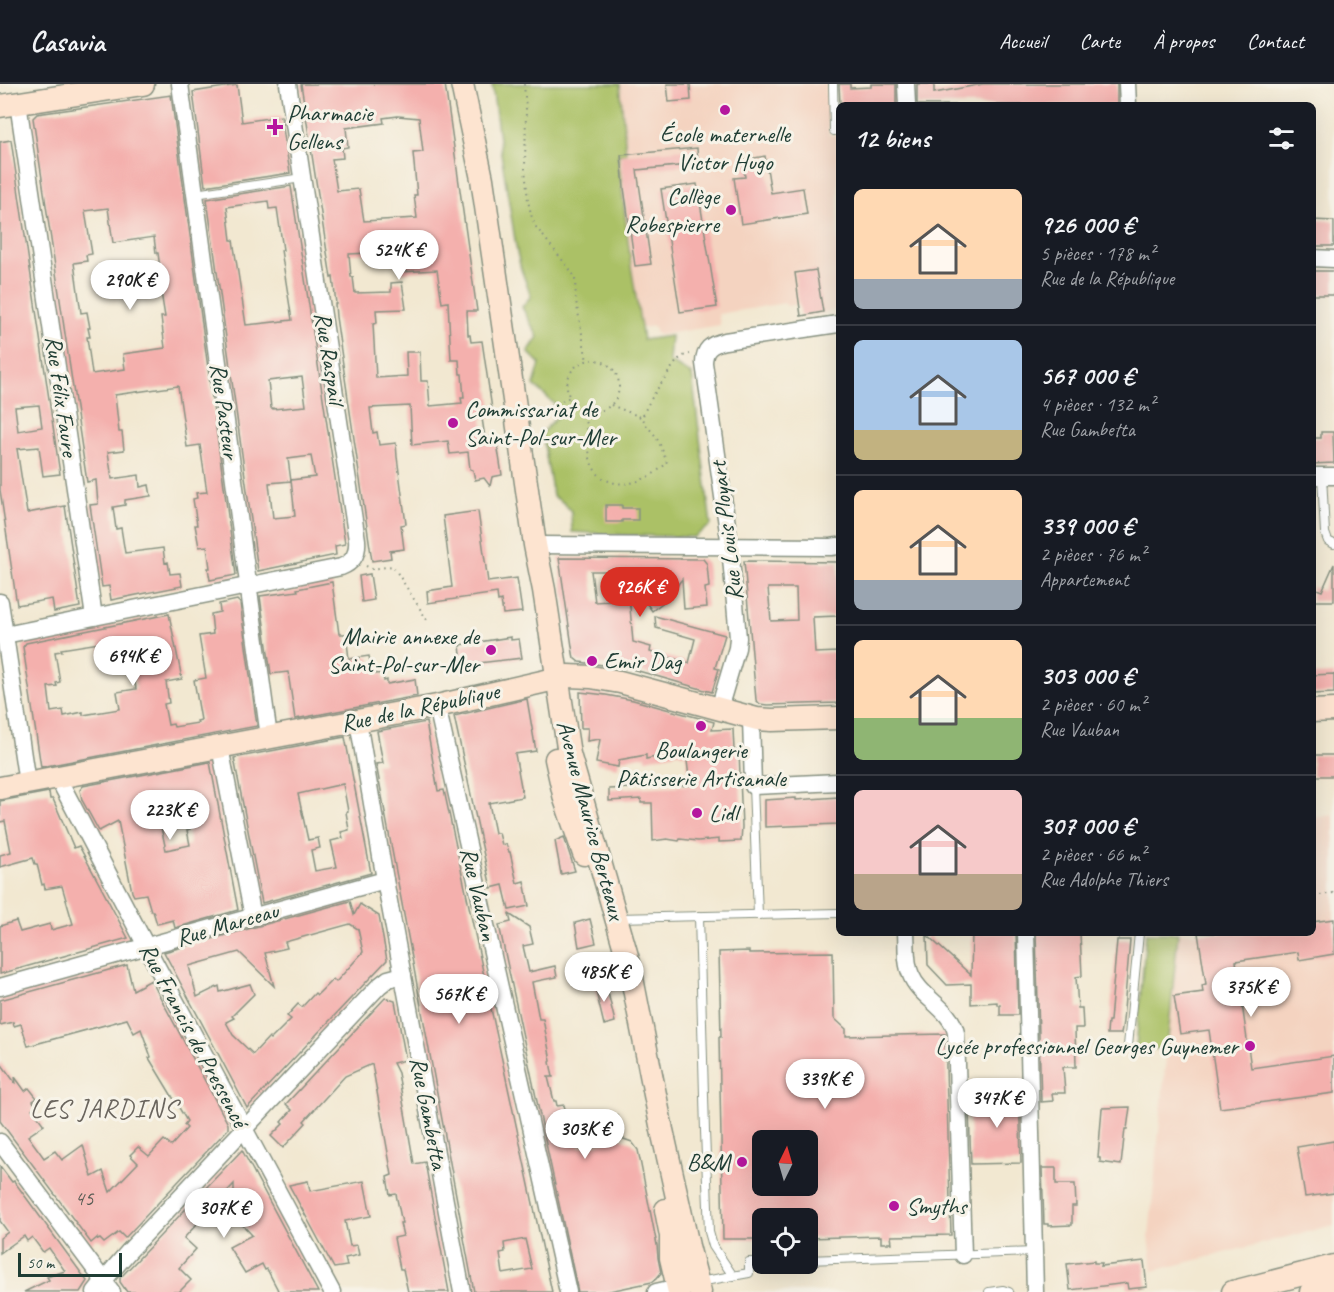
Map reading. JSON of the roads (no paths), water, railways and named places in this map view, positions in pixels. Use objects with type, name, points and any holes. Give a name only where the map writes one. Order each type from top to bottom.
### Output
[{"type":"street","points":[[9,104],[143,84]]},
{"type":"street","name":"Rue Pasteur","points":[[180,84],[269,737]]},
{"type":"street","name":"Rue Raspail","points":[[249,586],[341,567],[352,560],[356,554],[357,540],[288,84]]},
{"type":"street","name":"Avenue Maurice Berteaux","points":[[462,84],[482,179],[536,551],[544,590],[551,679],[611,918],[632,977],[662,1130],[689,1288]]},
{"type":"street","name":"Avenue Maurice Berteaux","points":[[477,84],[482,119],[482,179]]},
{"type":"street","points":[[906,84],[907,102]]},
{"type":"street","points":[[1127,84],[1128,102]]},
{"type":"street","name":"Rue Félix Faure","points":[[9,104],[94,617]]},
{"type":"street","points":[[1316,258],[1334,258]]},
{"type":"street","name":"Rue Louis Ployart","points":[[719,708],[738,642],[730,546],[704,363],[705,352],[710,346],[721,342],[836,324]]},
{"type":"street","points":[[536,551],[730,546],[836,546]]},
{"type":"street","points":[[5,635],[249,586]]},
{"type":"street","points":[[0,602],[27,783]]},
{"type":"street","name":"Rue de la République","points":[[0,788],[437,706],[551,679],[577,676],[612,680],[751,718],[767,720],[836,718]]},
{"type":"street","name":"Rue Vauban","points":[[437,706],[568,1292]]},
{"type":"street","points":[[1316,711],[1334,710]]},
{"type":"street","points":[[751,718],[753,786],[836,782]]},
{"type":"street","name":"Rue Gambetta","points":[[358,721],[385,880],[462,1292]]},
{"type":"street","points":[[220,747],[253,917]]},
{"type":"street","name":"Rue Francis de Pressencé","points":[[58,778],[333,1292]]},
{"type":"street","name":"Rue Marceau","points":[[0,987],[385,880]]},
{"type":"street","points":[[906,936],[911,977],[950,1019],[956,1033],[963,1255]]},
{"type":"street","points":[[1026,936],[1035,1292]]},
{"type":"street","points":[[1,1144],[104,1288],[129,1251],[379,986],[388,979],[403,975]]},
{"type":"street","points":[[1233,1292],[1334,1266]]},
{"type":"street","points":[[1311,1292],[1334,1286]]},
{"type":"street","points":[[656,1292],[689,1288]]},
{"type":"lane","points":[[833,84],[834,131]]},
{"type":"lane","points":[[195,194],[302,177]]},
{"type":"lane","points":[[1323,476],[1325,532],[1329,541],[1334,544]]},
{"type":"lane","points":[[753,786],[758,915]]},
{"type":"lane","points":[[611,918],[836,913]]},
{"type":"lane","points":[[699,916],[710,1237],[733,1276]]},
{"type":"lane","points":[[1128,1046],[1139,936]]},
{"type":"lane","points":[[818,1260],[1034,1252]]},
{"type":"lane","points":[[689,1288],[749,1273],[749,1262],[752,1262]]},
{"type":"lane","points":[[989,1292],[1003,1290],[1009,1292]]},
{"type":"place","name":"École maternelle Victor Hugo","points":[[725,110]]},
{"type":"place","name":"Pharmacie Gellens","points":[[275,127]]},
{"type":"place","name":"Collège Robespierre","points":[[731,210]]},
{"type":"place","name":"Commissariat de Saint-Pol-sur-Mer","points":[[453,423]]},
{"type":"place","name":"Mairie annexe de Saint-Pol-sur-Mer","points":[[491,650]]},
{"type":"place","name":"Emir Dag","points":[[592,661]]},
{"type":"place","name":"Boulangerie Pâtisserie Artisanale","points":[[701,726]]},
{"type":"place","name":"Lidl","points":[[697,813]]},
{"type":"place","name":"Lycée professionnel Georges Guynemer","points":[[1250,1046]]},
{"type":"place","name":"B&M","points":[[742,1162]]},
{"type":"place","name":"Smyths","points":[[894,1206]]},
{"type":"district","name":"LES JARDINS","points":[[104,1108]]}]
